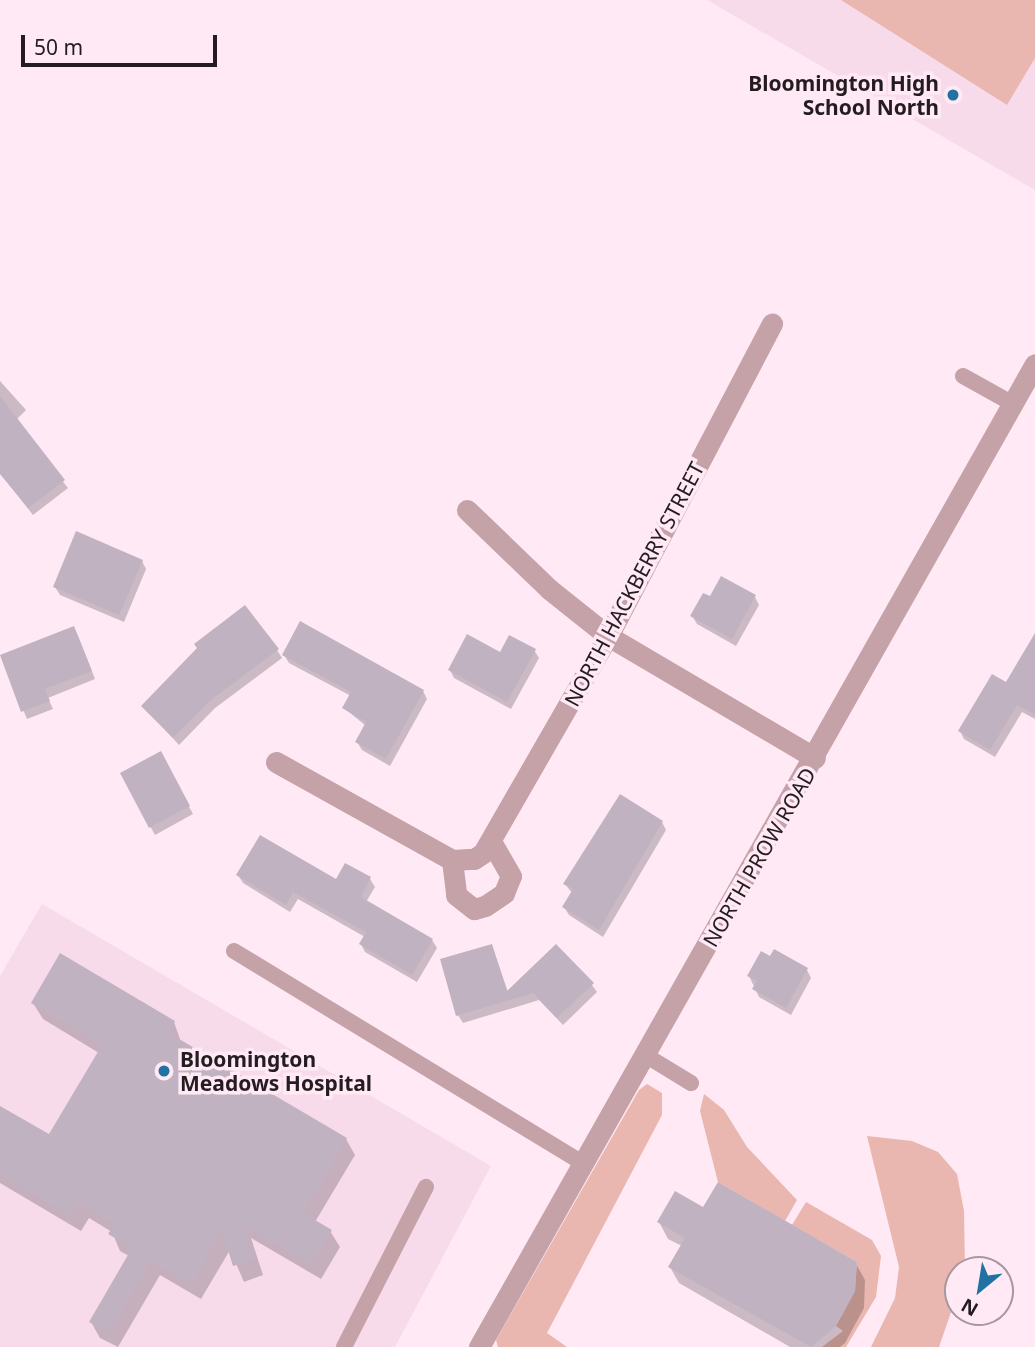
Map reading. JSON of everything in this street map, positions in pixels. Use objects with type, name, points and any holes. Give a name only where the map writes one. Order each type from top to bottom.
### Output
[{"type":"street","name":"NORTH HACKBERRY STREET","points":[[492,844],[608,636],[772,323]]},
{"type":"street","name":"NORTH PROW ROAD","points":[[479,1347],[815,758],[1035,364]]},
{"type":"street","points":[[467,510],[549,589],[608,636],[815,758]]},
{"type":"street","points":[[276,762],[452,859],[474,859],[492,844],[511,876],[504,893],[485,906],[474,909],[456,895],[452,859]]},
{"type":"lane","points":[[963,376],[1013,404]]},
{"type":"lane","points":[[234,951],[583,1163]]},
{"type":"lane","points":[[645,1055],[691,1083]]},
{"type":"lane","points":[[344,1347],[426,1187]]},
{"type":"shaded area","name":"Bloomington High School North","points":[[707,0],[1035,0],[1035,190]]},
{"type":"shaded area","points":[[841,0],[1035,0],[1035,58],[1007,105]]},
{"type":"shaded area","name":"Bloomington Meadows Hospital","points":[[42,904],[491,1166],[395,1347],[0,1347],[0,976]]},
{"type":"shaded area","points":[[647,1084],[662,1093],[662,1115],[547,1333],[567,1347],[498,1347],[496,1340],[639,1090]]},
{"type":"shaded area","points":[[704,1094],[724,1110],[747,1147],[797,1200],[785,1221],[718,1182],[700,1111]]},
{"type":"shaded area","points":[[867,1136],[912,1141],[938,1152],[957,1174],[964,1211],[965,1256],[944,1256],[944,1326],[946,1326],[939,1347],[871,1347],[895,1298],[899,1267]]},
{"type":"shaded area","points":[[806,1202],[872,1240],[881,1256],[876,1297],[846,1347],[822,1347],[843,1331],[836,1326],[855,1291],[857,1262],[792,1225]]},
{"type":"building","points":[[0,396],[65,480],[28,508],[0,474]]},
{"type":"building","points":[[76,531],[143,560],[119,615],[53,587]]},
{"type":"building","points":[[721,576],[756,595],[732,639],[690,616],[703,593],[710,596]]},
{"type":"building","points":[[245,605],[279,649],[211,700],[173,738],[141,706],[197,648],[194,644]]},
{"type":"building","points":[[300,621],[424,690],[386,759],[355,742],[366,722],[342,708],[351,692],[282,655]]},
{"type":"building","points":[[74,626],[92,671],[45,689],[50,701],[21,712],[0,655]]},
{"type":"building","points":[[1035,633],[1035,715],[1017,705],[990,750],[958,731],[992,674],[1006,682]]},
{"type":"building","points":[[467,634],[500,652],[509,635],[536,649],[507,702],[448,670]]},
{"type":"building","points":[[161,751],[190,806],[149,828],[120,773]]},
{"type":"building","points":[[620,794],[663,821],[599,930],[562,907],[573,889],[563,884]]},
{"type":"building","points":[[260,835],[336,879],[345,863],[371,877],[361,897],[433,939],[412,975],[359,944],[366,932],[293,892],[286,905],[236,875]]},
{"type":"building","points":[[492,944],[507,991],[556,944],[594,983],[557,1018],[533,993],[456,1016],[440,959]]},
{"type":"building","points":[[774,949],[808,968],[786,1008],[752,989],[757,981],[747,976],[761,951],[770,956]]},
{"type":"building","points":[[60,953],[175,1021],[169,1033],[347,1138],[303,1213],[332,1230],[311,1264],[244,1225],[256,1259],[233,1266],[222,1231],[191,1284],[151,1260],[108,1333],[89,1322],[132,1248],[108,1234],[115,1224],[79,1203],[71,1216],[0,1174],[0,1106],[49,1134],[102,1045],[31,1003]]},
{"type":"building","points":[[718,1182],[857,1262],[855,1291],[836,1326],[811,1347],[668,1267],[685,1238],[657,1222],[675,1191],[703,1207]]},
{"type":"place","name":"Bloomington High School North","points":[[953,95]]},
{"type":"place","name":"Bloomington Meadows Hospital","points":[[164,1071]]}]
